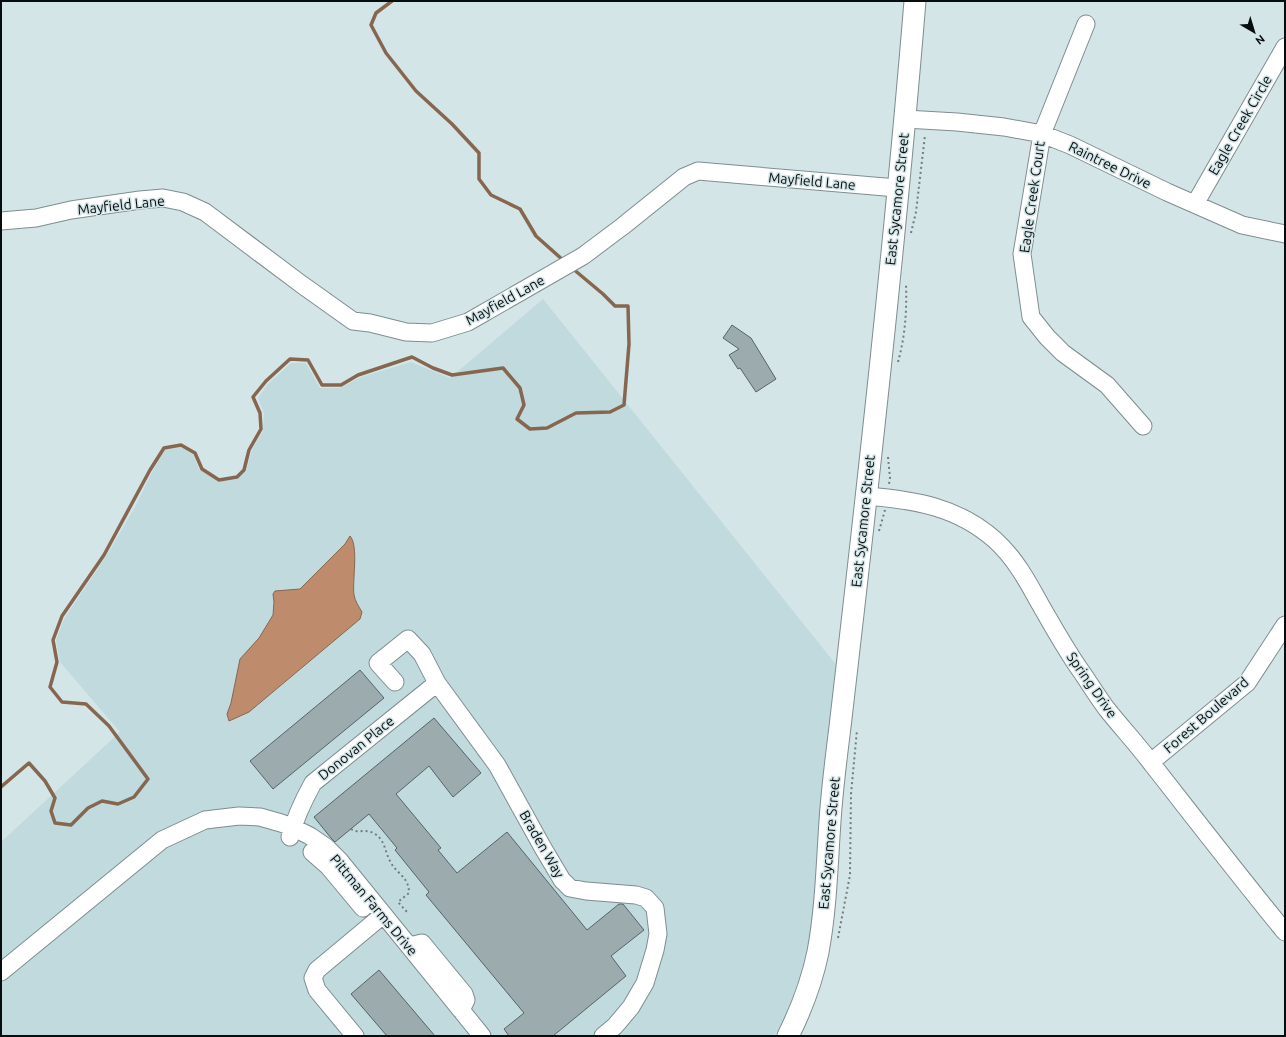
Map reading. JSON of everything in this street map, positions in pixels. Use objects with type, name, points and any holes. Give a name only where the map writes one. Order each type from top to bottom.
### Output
[{"type":"main road","name":"East Sycamore Street","points":[[788,1036],[799,1014],[817,953],[823,913],[832,791],[867,496],[905,119],[915,1]]},
{"type":"street","name":"Eagle Creek Court","points":[[1086,24],[1042,134],[1022,254],[1032,317],[1047,337],[1063,353],[1107,385],[1144,426]]},
{"type":"street","name":"Eagle Creek Circle","points":[[1195,204],[1285,47]]},
{"type":"street","name":"Raintree Drive","points":[[905,119],[1004,127],[1042,134],[1070,145],[1160,189],[1242,225],[1285,234]]},
{"type":"street","name":"Mayfield Lane","points":[[1,221],[36,218],[71,210],[140,200],[163,198],[183,202],[205,212],[353,321],[370,323],[406,332],[432,333],[468,322],[583,256],[684,177],[698,170],[897,188]]},
{"type":"street","name":"Spring Drive","points":[[867,496],[932,505],[955,513],[996,540],[1012,558],[1028,582],[1077,666],[1107,709],[1151,762],[1232,867],[1285,932]]},
{"type":"street","name":"Forest Boulevard","points":[[1151,762],[1247,683],[1285,625]]},
{"type":"street","name":"Braden Way","points":[[395,682],[378,663],[408,639],[422,654],[437,683],[497,765],[562,880],[570,888],[586,891],[636,895],[646,898],[655,908],[658,934],[655,950],[645,983],[631,1007],[615,1026],[603,1036]]},
{"type":"street","name":"Donovan Place","points":[[291,832],[302,804],[313,783],[437,683]]},
{"type":"street","name":"Pittman Farms Drive","points":[[1,972],[162,840],[192,826],[242,826],[261,828],[291,832],[328,866],[379,919],[409,946],[464,1022]]},
{"type":"street","name":"Pittman Farms Drive","points":[[379,919],[464,1022],[482,1036]]},
{"type":"street","points":[[355,1036],[317,990],[313,978],[317,970],[379,919]]},
{"type":"path","points":[[910,236],[916,212],[918,185],[926,129]]},
{"type":"path","points":[[896,368],[905,324],[906,284]]},
{"type":"path","points":[[887,454],[890,478],[889,490]]},
{"type":"path","points":[[878,535],[886,508]]},
{"type":"path","points":[[837,943],[850,875],[851,794],[857,730]]},
{"type":"path","points":[[351,829],[358,832],[366,830],[370,831],[382,840],[394,868],[402,875],[408,884],[409,893],[398,902],[407,912]]},
{"type":"shaded area","points":[[543,299],[842,672],[807,960],[784,1019],[774,1036],[1,1036],[1,842],[120,732],[60,662],[56,640],[64,619],[107,555],[135,507],[153,470],[165,450],[181,447],[193,454],[199,469],[218,482],[237,479],[246,471],[252,450],[263,431],[264,413],[258,398],[267,385],[291,363],[306,363],[320,388],[340,388],[361,377],[411,362],[450,378]]},
{"type":"shaded area","points":[[350,536],[353,541],[355,555],[354,595],[362,612],[360,619],[249,712],[229,721],[227,714],[231,703],[240,659],[259,638],[273,615],[273,594],[275,591],[300,589],[345,544]]},
{"type":"building","points":[[732,325],[751,338],[776,379],[756,392],[740,368],[738,369],[729,355],[739,349],[723,338]]},
{"type":"building","points":[[360,670],[384,698],[273,789],[250,761]]},
{"type":"building","points":[[434,718],[481,773],[453,797],[429,766],[396,794],[441,848],[438,850],[457,873],[507,832],[587,930],[619,904],[623,904],[644,930],[611,956],[626,976],[553,1036],[509,1036],[504,1029],[524,1013],[426,895],[429,892],[395,850],[397,848],[369,814],[335,842],[314,817]]},
{"type":"building","points":[[379,970],[435,1036],[387,1036],[351,994]]},
{"type":"waterway","points":[[392,1],[376,13],[371,25],[386,53],[416,91],[452,124],[479,153],[479,179],[491,195],[520,209],[536,236],[564,261]]},
{"type":"waterway","points":[[1,787],[29,763],[45,781],[55,798],[51,811],[55,823],[71,825],[88,808],[102,801],[118,804],[134,797],[148,779],[109,726],[86,704],[62,702],[50,687],[57,662],[53,640],[62,616],[104,555],[150,470],[164,448],[181,445],[195,453],[202,469],[219,480],[237,477],[244,470],[249,450],[261,429],[260,413],[253,397],[266,381],[290,359],[308,360],[322,385],[341,385],[358,375],[412,357],[433,368],[452,375],[503,368],[520,388],[524,405],[517,419],[530,429],[547,428],[576,413],[610,412],[624,405],[629,344],[628,306],[615,306],[572,268]]}]
